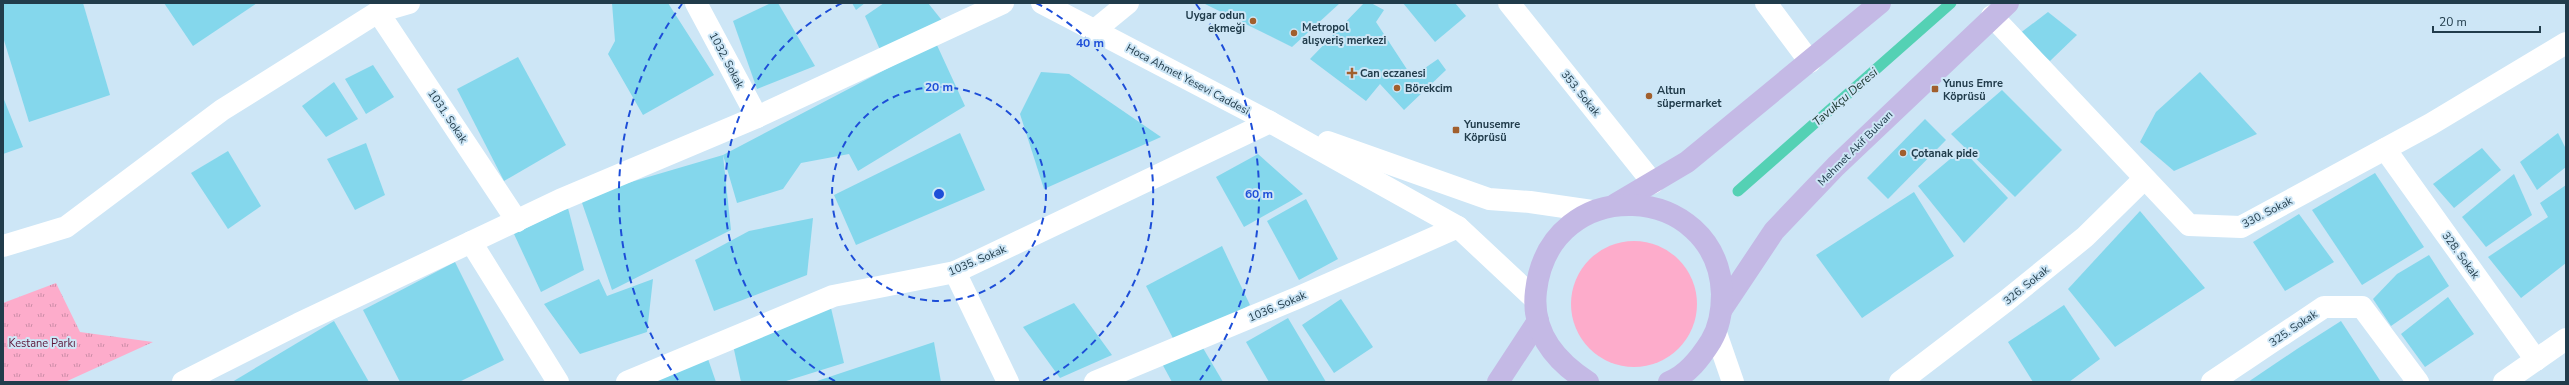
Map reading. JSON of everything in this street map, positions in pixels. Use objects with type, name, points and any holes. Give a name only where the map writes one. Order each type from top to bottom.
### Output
[{"type":"main road","points":[[1588,382],[1567,369],[1548,347],[1538,321],[1535,299],[1538,271],[1550,246],[1568,225],[1592,211],[1613,205],[1653,183],[1686,162],[1810,62],[1880,3]]},
{"type":"main road","name":"Mehmet Akif Bulvarı","points":[[1722,309],[1774,231],[1836,166],[2000,10]]},
{"type":"main road","points":[[1613,205],[1642,205],[1670,213],[1694,230],[1711,253],[1721,280],[1722,309],[1716,333],[1700,359],[1676,379],[1669,382]]},
{"type":"main road","points":[[1498,382],[1538,321]]},
{"type":"street","points":[[3,246],[66,227],[222,110],[378,12],[409,3]]},
{"type":"street","name":"1032. Sokak","points":[[696,3],[757,118]]},
{"type":"street","points":[[183,382],[217,374],[298,324],[560,200],[757,118],[1003,3]]},
{"type":"street","name":"Hoca Ahmet Yesevi Caddesi","points":[[1042,3],[1270,122]]},
{"type":"street","points":[[1095,30],[1128,3]]},
{"type":"street","name":"353. Sokak","points":[[1509,3],[1653,183]]},
{"type":"street","points":[[1766,3],[1810,62]]},
{"type":"street","name":"330. Sokak","points":[[2000,10],[2144,179],[2189,225],[2242,227],[2385,150],[2566,43]]},
{"type":"street","name":"1031. Sokak","points":[[378,12],[517,221]]},
{"type":"street","points":[[1270,122],[1489,199],[1530,202],[1592,211]]},
{"type":"street","points":[[1270,122],[1458,227],[1535,299]]},
{"type":"street","name":"1035. Sokak","points":[[627,382],[833,296],[955,272],[1270,122]]},
{"type":"street","name":"328. Sokak","points":[[2385,150],[2536,360]]},
{"type":"street","name":"326. Sokak","points":[[1900,382],[2006,301],[2085,237],[2144,179]]},
{"type":"street","name":"1036. Sokak","points":[[1095,382],[1297,298],[1458,227]]},
{"type":"street","points":[[471,242],[558,382]]},
{"type":"street","points":[[955,272],[1008,382]]},
{"type":"street","name":"325. Sokak","points":[[2212,382],[2324,307],[2362,306],[2418,382]]},
{"type":"street","points":[[1716,333],[1733,382]]},
{"type":"street","points":[[2504,382],[2566,340]]},
{"type":"green space","points":[[1634,241],[1658,246],[1669,252],[1682,264],[1692,280],[1697,304],[1692,328],[1686,339],[1674,352],[1658,362],[1634,367],[1610,362],[1599,356],[1586,344],[1576,328],[1571,304],[1576,280],[1582,269],[1594,256],[1610,246]]},
{"type":"green space","name":"Kestane Parkı","points":[[56,283],[80,332],[153,342],[65,382],[3,382],[3,303]]},
{"type":"building","points":[[83,3],[110,95],[29,122],[3,37],[3,4]]},
{"type":"building","points":[[164,3],[257,3],[193,46]]},
{"type":"building","points":[[612,3],[668,3],[714,75],[643,115],[608,54],[615,41]]},
{"type":"building","points":[[771,3],[778,3],[815,66],[757,89],[733,21]]},
{"type":"building","points":[[852,3],[865,3],[856,10]]},
{"type":"building","points":[[884,3],[928,3],[944,23],[881,52],[865,16]]},
{"type":"building","points":[[1203,3],[1340,3],[1292,47]]},
{"type":"building","points":[[1364,3],[1371,3],[1384,10],[1376,22],[1412,77],[1438,59],[1446,70],[1404,110],[1380,84],[1366,101],[1310,59]]},
{"type":"building","points":[[1403,3],[1455,3],[1466,16],[1435,42]]},
{"type":"building","points":[[2048,12],[2077,35],[2050,61],[2019,34]]},
{"type":"building","points":[[936,43],[965,106],[858,171],[849,154],[801,163],[783,189],[737,203],[723,155]]},
{"type":"building","points":[[518,57],[566,145],[504,181],[457,89]]},
{"type":"building","points":[[373,65],[394,97],[366,114],[345,79]]},
{"type":"building","points":[[1041,72],[1069,74],[1161,137],[1044,189],[1020,114]]},
{"type":"building","points":[[2200,72],[2257,134],[2174,171],[2140,142],[2156,112]]},
{"type":"building","points":[[334,82],[358,119],[326,137],[302,106]]},
{"type":"building","points":[[2002,90],[2062,150],[2015,197],[1951,134]]},
{"type":"building","points":[[3,97],[23,147],[3,154]]},
{"type":"building","points":[[1925,119],[1946,140],[1888,199],[1867,178]]},
{"type":"building","points":[[960,133],[985,190],[856,245],[834,195]]},
{"type":"building","points":[[2558,133],[2566,149],[2566,167],[2537,190],[2520,162]]},
{"type":"building","points":[[366,143],[385,195],[355,210],[327,159]]},
{"type":"building","points":[[2482,148],[2501,170],[2454,208],[2433,184]]},
{"type":"building","points":[[1962,149],[2008,198],[1964,243],[1918,186]]},
{"type":"building","points":[[228,151],[261,206],[228,229],[191,173]]},
{"type":"building","points":[[1258,154],[1303,194],[1244,227],[1216,177]]},
{"type":"building","points":[[723,155],[731,230],[612,290],[580,197]]},
{"type":"building","points":[[2375,173],[2424,247],[2362,285],[2312,210]]},
{"type":"building","points":[[2514,174],[2532,215],[2486,247],[2462,217]]},
{"type":"building","points":[[2566,185],[2566,263],[2521,298],[2488,257],[2548,217],[2540,203]]},
{"type":"building","points":[[1914,192],[1954,256],[1862,318],[1816,255]]},
{"type":"building","points":[[1306,199],[1338,259],[1299,280],[1267,221]]},
{"type":"building","points":[[568,208],[584,270],[541,292],[514,234]]},
{"type":"building","points":[[2140,211],[2205,288],[2115,347],[2068,289]]},
{"type":"building","points":[[2299,214],[2334,262],[2285,291],[2253,242]]},
{"type":"building","points":[[813,218],[807,275],[714,311],[695,260],[749,231]]},
{"type":"building","points":[[1222,246],[1250,305],[1176,344],[1146,286]]},
{"type":"building","points":[[2429,255],[2449,286],[2391,326],[2373,299],[2397,274]]},
{"type":"building","points":[[455,262],[504,360],[459,382],[400,382],[363,310]]},
{"type":"building","points":[[599,279],[607,296],[653,279],[647,332],[580,354],[544,304]]},
{"type":"building","points":[[2448,297],[2474,334],[2425,367],[2401,334]]},
{"type":"building","points":[[1341,299],[1373,347],[1334,373],[1302,325]]},
{"type":"building","points":[[1074,303],[1112,355],[1060,378],[1023,327]]},
{"type":"building","points":[[2064,305],[2100,359],[2069,382],[2033,382],[2008,342]]},
{"type":"building","points":[[831,308],[844,363],[783,382],[741,382],[733,345]]},
{"type":"building","points":[[1288,318],[1326,382],[1269,382],[1246,342]]},
{"type":"building","points":[[334,321],[369,382],[232,382]]},
{"type":"building","points":[[2341,321],[2381,382],[2248,382],[2297,349]]},
{"type":"building","points":[[934,342],[941,382],[814,382]]},
{"type":"building","points":[[1203,348],[1223,382],[1172,382],[1160,360]]},
{"type":"building","points":[[708,359],[716,382],[642,382]]},
{"type":"waterway","name":"Tavukçu Deresi","points":[[1738,191],[1951,3]]},
{"type":"place","name":"Uygar odun ekmeği","points":[[1253,21]]},
{"type":"place","name":"Metropol alışveriş merkezi","points":[[1294,33]]},
{"type":"place","name":"Can eczanesi","points":[[1352,73]]},
{"type":"place","name":"Börekcim","points":[[1397,88]]},
{"type":"place","name":"Yunus Emre Köprüsü","points":[[1935,89]]},
{"type":"place","name":"Altun süpermarket","points":[[1649,96]]},
{"type":"place","name":"Yunusemre Köprüsü","points":[[1456,130]]},
{"type":"place","name":"Çotanak pide","points":[[1903,153]]}]
